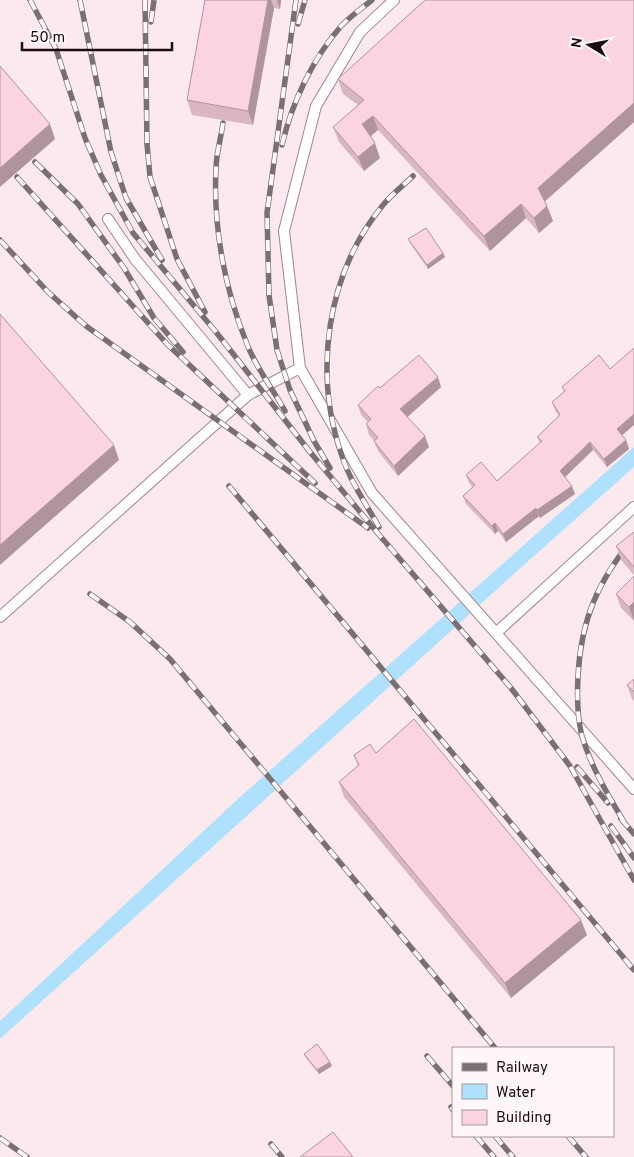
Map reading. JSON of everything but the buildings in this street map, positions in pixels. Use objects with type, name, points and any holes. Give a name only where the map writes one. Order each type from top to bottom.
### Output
[{"type":"lane","points":[[394,0],[360,32],[316,106],[308,135],[284,231],[300,368],[372,493],[634,789]]},
{"type":"lane","points":[[108,219],[135,259],[248,395]]},
{"type":"lane","points":[[0,617],[248,395],[300,368]]},
{"type":"lane","points":[[496,634],[634,507]]},
{"type":"shaded area","points":[[0,0],[634,0],[634,1157],[0,1157]]},
{"type":"water","points":[[634,447],[634,467],[0,1039],[0,1021],[240,797]]},
{"type":"railway","points":[[30,0],[56,49],[85,138],[101,175],[133,233],[216,332],[310,452],[511,688],[570,766],[634,880]]},
{"type":"railway","points":[[80,0],[111,152],[126,198],[162,260]]},
{"type":"railway","points":[[145,0],[147,144],[150,177],[177,259],[205,312]]},
{"type":"railway","points":[[151,22],[154,0]]},
{"type":"railway","points":[[296,0],[267,213],[269,295],[277,350],[290,390],[314,441],[330,468]]},
{"type":"railway","points":[[298,24],[305,0]]},
{"type":"railway","points":[[282,145],[298,97],[313,66],[342,25],[372,0]]},
{"type":"railway","points":[[223,123],[216,169],[216,214],[222,258],[232,302],[251,353],[285,411]]},
{"type":"railway","points":[[35,162],[78,204],[124,268],[154,318],[183,352]]},
{"type":"railway","points":[[379,527],[349,474],[333,424],[328,391],[327,358],[330,325],[337,293],[348,262],[364,232],[383,205],[413,176]]},
{"type":"railway","points":[[17,177],[167,344],[315,483]]},
{"type":"railway","points":[[0,240],[48,292],[86,326],[368,528]]},
{"type":"railway","points":[[229,486],[634,970]]},
{"type":"railway","points":[[624,822],[600,780],[582,736],[579,721],[578,684],[583,636],[594,602],[610,569],[634,537]]},
{"type":"railway","points":[[90,594],[130,622],[170,659],[494,1047]]},
{"type":"railway","points":[[577,767],[608,803]]},
{"type":"railway","points":[[621,819],[634,834]]},
{"type":"railway","points":[[611,826],[634,858]]},
{"type":"railway","points":[[427,1056],[452,1085]]},
{"type":"railway","points":[[477,1137],[494,1157]]},
{"type":"railway","points":[[496,1137],[513,1157]]},
{"type":"railway","points":[[569,1137],[586,1157]]},
{"type":"railway","points":[[0,1138],[27,1157]]},
{"type":"railway","points":[[271,1144],[282,1157]]}]
